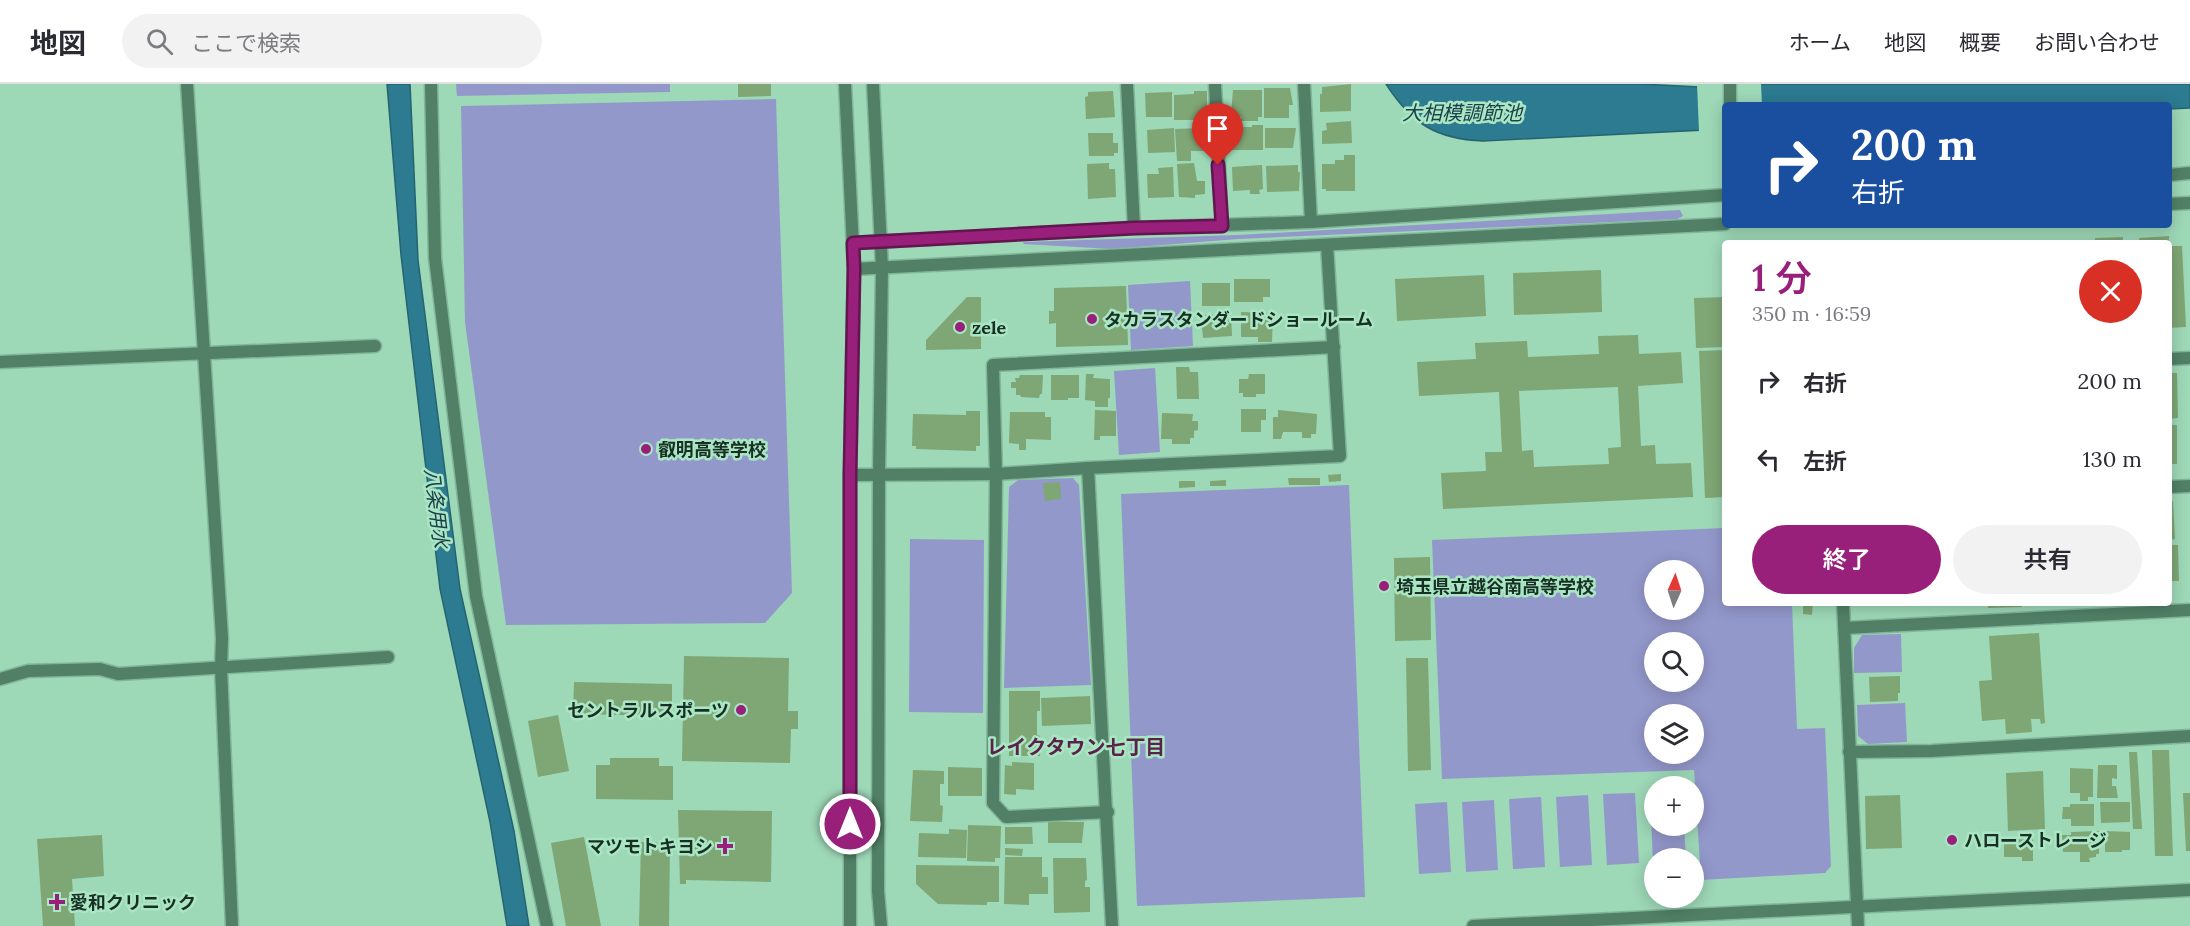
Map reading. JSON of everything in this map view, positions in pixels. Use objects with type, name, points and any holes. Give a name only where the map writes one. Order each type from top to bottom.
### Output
[{"type":"street","points":[[187,84],[222,638],[221,668],[232,926]]},
{"type":"street","points":[[431,84],[435,258],[476,596],[547,926]]},
{"type":"street","points":[[845,84],[854,269],[850,475],[850,926]]},
{"type":"street","points":[[873,84],[882,268],[878,891],[881,926]]},
{"type":"street","points":[[1127,84],[1134,228]]},
{"type":"street","points":[[1215,84],[1222,226]]},
{"type":"street","points":[[1304,84],[1311,222]]},
{"type":"street","points":[[1730,84],[1730,102]]},
{"type":"street","points":[[2172,174],[2190,173]]},
{"type":"street","points":[[853,243],[1134,228],[1311,222],[1722,195]]},
{"type":"street","points":[[2172,204],[2190,202]]},
{"type":"street","points":[[854,269],[1722,224]]},
{"type":"street","points":[[850,475],[996,474],[1340,456],[1327,245]]},
{"type":"street","points":[[0,362],[375,346]]},
{"type":"street","points":[[1108,812],[1006,817],[993,803],[996,474],[993,365],[1334,347]]},
{"type":"street","points":[[2172,359],[2190,358]]},
{"type":"street","points":[[1088,468],[1108,812],[1112,926]]},
{"type":"street","points":[[2172,487],[2190,486]]},
{"type":"street","points":[[1843,606],[1858,926]]},
{"type":"street","points":[[1845,628],[2190,610]]},
{"type":"street","points":[[0,679],[28,671],[100,669],[118,675],[388,657]]},
{"type":"street","points":[[1849,752],[1931,751],[2190,736]]},
{"type":"street","points":[[1473,926],[2190,890]]},
{"type":"shaded area","points":[[456,84],[670,84],[670,92],[457,96]]},
{"type":"shaded area","name":"叡明高等学校","points":[[776,99],[792,593],[765,623],[506,625],[465,322],[461,106]]},
{"type":"shaded area","points":[[1680,210],[1683,216],[1677,219],[1238,239],[1112,249],[1024,244],[1023,242],[1238,235]]},
{"type":"shaded area","points":[[1190,281],[1193,346],[1131,350],[1128,285]]},
{"type":"shaded area","points":[[1155,368],[1160,452],[1119,455],[1114,371]]},
{"type":"shaded area","points":[[1073,478],[1079,485],[1091,685],[1004,688],[1009,487],[1018,480]]},
{"type":"shaded area","points":[[1349,485],[1365,897],[1137,906],[1121,494]]},
{"type":"shaded area","points":[[1722,528],[1722,606],[1792,606],[1797,729],[1825,728],[1831,866],[1825,873],[1704,880],[1704,848],[1699,848],[1698,836],[1704,836],[1704,776],[1694,776],[1694,770],[1442,779],[1432,540]]},
{"type":"shaded area","points":[[910,539],[984,540],[983,713],[909,712]]},
{"type":"shaded area","points":[[1901,634],[1902,672],[1854,673],[1854,648],[1862,635]]},
{"type":"shaded area","points":[[1905,703],[1907,742],[1868,744],[1858,736],[1857,705]]},
{"type":"shaded area","points":[[1635,793],[1639,863],[1607,865],[1603,794]]},
{"type":"shaded area","points":[[1588,795],[1592,865],[1560,867],[1556,797]]},
{"type":"shaded area","points":[[1541,797],[1545,867],[1513,869],[1509,799]]},
{"type":"shaded area","points":[[1494,800],[1498,870],[1466,872],[1462,802]]},
{"type":"shaded area","points":[[1447,802],[1451,872],[1419,874],[1415,804]]},
{"type":"shaded area","points":[[1652,836],[1685,836],[1685,848],[1652,848]]},
{"type":"water","name":"八条用水","points":[[387,84],[410,84],[418,260],[460,589],[514,831],[529,926],[507,926],[490,822],[440,589],[401,255]]},
{"type":"water","name":"大相模調節池","points":[[1386,84],[1641,84],[1700,87],[1759,84],[2190,84],[2190,108],[2172,109],[2172,102],[1722,102],[1722,129],[1483,141],[1466,140],[1439,133],[1416,119]]},
{"type":"pier","points":[[1697,84],[1761,84],[1762,102],[1722,102],[1722,131],[1699,132]]},
{"type":"building","points":[[738,84],[771,84],[771,96],[738,97]]},
{"type":"building","points":[[1351,84],[1351,111],[1320,112],[1322,87]]},
{"type":"building","points":[[1264,88],[1290,88],[1293,105],[1289,105],[1289,118],[1264,118]]},
{"type":"building","points":[[1233,90],[1262,90],[1262,117],[1258,117],[1258,121],[1241,121],[1241,117],[1233,117],[1231,114]]},
{"type":"building","points":[[1113,91],[1115,117],[1086,119],[1085,97],[1088,96],[1088,92]]},
{"type":"building","points":[[1194,91],[1207,91],[1207,120],[1174,120],[1174,95],[1194,94]]},
{"type":"building","points":[[1172,92],[1172,117],[1146,117],[1145,93]]},
{"type":"building","points":[[1351,121],[1352,143],[1322,144],[1322,131],[1327,130],[1326,123]]},
{"type":"building","points":[[1252,125],[1263,125],[1263,150],[1231,150],[1231,127],[1252,127]]},
{"type":"building","points":[[1174,128],[1175,152],[1148,153],[1147,130]]},
{"type":"building","points":[[1203,128],[1204,151],[1191,151],[1191,161],[1177,161],[1175,129]]},
{"type":"building","points":[[1265,128],[1296,128],[1293,148],[1265,148]]},
{"type":"building","points":[[1088,133],[1113,133],[1113,143],[1118,143],[1118,153],[1114,153],[1114,156],[1089,156]]},
{"type":"building","points":[[1344,155],[1355,155],[1355,191],[1322,189],[1322,164],[1335,164],[1335,160],[1344,160]]},
{"type":"building","points":[[1109,163],[1109,169],[1115,169],[1116,197],[1088,199],[1087,164]]},
{"type":"building","points":[[1194,163],[1197,181],[1205,181],[1205,194],[1195,195],[1195,198],[1179,197],[1177,164]]},
{"type":"building","points":[[1262,165],[1263,189],[1259,190],[1260,194],[1250,194],[1250,190],[1233,191],[1232,167]]},
{"type":"building","points":[[1298,165],[1299,191],[1267,192],[1266,166]]},
{"type":"building","points":[[1173,167],[1174,197],[1148,198],[1147,174],[1159,174],[1158,168]]},
{"type":"building","points":[[2169,236],[2169,240],[2139,240],[2139,238]]},
{"type":"building","points":[[2123,237],[2123,240],[2095,240],[2095,238]]},
{"type":"building","points":[[2172,246],[2182,246],[2186,327],[2172,328]]},
{"type":"building","points":[[1601,270],[1602,312],[1514,315],[1513,273]]},
{"type":"building","points":[[1484,275],[1486,316],[1397,321],[1395,279]]},
{"type":"building","points":[[1234,279],[1270,279],[1270,297],[1263,297],[1263,302],[1234,302]]},
{"type":"building","points":[[1202,283],[1230,283],[1230,306],[1202,306]]},
{"type":"building","points":[[1126,286],[1128,345],[1056,347],[1056,323],[1049,324],[1049,311],[1054,311],[1054,288]]},
{"type":"building","points":[[967,297],[981,297],[981,349],[926,350],[926,340]]},
{"type":"building","points":[[1722,297],[1722,347],[1696,348],[1694,298]]},
{"type":"building","points":[[1241,312],[1273,313],[1272,342],[1258,342],[1258,337],[1241,337]]},
{"type":"building","points":[[1231,314],[1232,336],[1203,338],[1201,315]]},
{"type":"building","points":[[1638,335],[1639,354],[1681,352],[1683,383],[1638,386],[1641,446],[1655,445],[1656,464],[1691,463],[1693,497],[1443,509],[1441,473],[1486,471],[1485,452],[1502,452],[1499,392],[1419,396],[1417,362],[1476,359],[1475,343],[1527,341],[1528,357],[1599,354],[1598,336]],"holes":[[[1618,387],[1621,447],[1608,448],[1609,464],[1534,467],[1533,450],[1522,451],[1519,391]]]},
{"type":"building","points":[[1722,350],[1722,497],[1705,498],[1699,351]]},
{"type":"building","points":[[1176,367],[1189,367],[1190,372],[1198,372],[1199,399],[1177,399]]},
{"type":"building","points":[[2172,373],[2177,373],[2178,418],[2172,419]]},
{"type":"building","points":[[1086,374],[1094,374],[1093,378],[1110,379],[1108,407],[1095,407],[1095,401],[1085,400]]},
{"type":"building","points":[[1249,374],[1265,374],[1265,394],[1243,397],[1243,393],[1239,393],[1239,379],[1248,379]]},
{"type":"building","points":[[1020,375],[1043,375],[1042,394],[1039,398],[1016,395],[1016,388],[1011,388],[1011,382],[1016,382],[1015,378],[1019,378]]},
{"type":"building","points":[[1051,375],[1079,375],[1079,398],[1051,400]]},
{"type":"building","points":[[1241,409],[1266,409],[1266,420],[1261,420],[1261,432],[1241,432]]},
{"type":"building","points":[[1095,410],[1116,411],[1116,436],[1100,436],[1100,440],[1094,440]]},
{"type":"building","points":[[1278,410],[1317,414],[1316,434],[1311,434],[1311,438],[1302,438],[1302,432],[1283,432],[1281,439],[1273,439],[1273,417],[1278,417]]},
{"type":"building","points":[[966,411],[980,411],[980,446],[976,446],[976,451],[916,449],[916,446],[912,446],[913,414],[966,415]]},
{"type":"building","points":[[1010,412],[1045,412],[1045,417],[1051,417],[1051,440],[1026,439],[1026,450],[1019,450],[1019,444],[1009,443]]},
{"type":"building","points":[[1162,413],[1193,414],[1192,421],[1198,421],[1198,430],[1194,431],[1194,438],[1190,438],[1190,444],[1172,444],[1172,439],[1161,439]]},
{"type":"building","points":[[2172,425],[2177,425],[2177,464],[2172,464]]},
{"type":"building","points":[[1341,474],[1341,481],[1329,482],[1328,475]]},
{"type":"building","points":[[1288,478],[1320,478],[1320,485],[1289,485]]},
{"type":"building","points":[[1226,480],[1226,486],[1210,486],[1210,481]]},
{"type":"building","points":[[1179,481],[1195,481],[1195,487],[1179,488]]},
{"type":"building","points":[[1060,482],[1061,499],[1045,501],[1043,483]]},
{"type":"building","points":[[2172,501],[2173,501],[2175,539],[2172,540]]},
{"type":"building","points":[[2172,545],[2178,545],[2179,581],[2172,581]]},
{"type":"building","points":[[1430,557],[1431,640],[1395,641],[1394,558]]},
{"type":"building","points":[[1803,606],[1813,606],[1812,615],[1803,614]]},
{"type":"building","points":[[1988,606],[2022,606],[2022,607],[1988,608]]},
{"type":"building","points":[[2039,633],[2045,723],[2041,724],[2040,719],[2031,719],[2032,732],[2006,734],[2005,719],[1982,721],[1979,681],[1992,680],[1989,636]]},
{"type":"building","points":[[684,656],[789,658],[788,711],[798,711],[798,729],[791,729],[790,763],[682,761]]},
{"type":"building","points":[[1406,658],[1428,658],[1431,770],[1408,771]]},
{"type":"building","points":[[1900,676],[1898,701],[1870,702],[1869,677]]},
{"type":"building","points":[[574,682],[672,684],[672,716],[573,714]]},
{"type":"building","points":[[1009,691],[1040,691],[1037,735],[1040,736],[1040,756],[1009,756]]},
{"type":"building","points":[[1090,696],[1091,724],[1042,726],[1041,698]]},
{"type":"building","points":[[558,715],[569,771],[538,777],[528,721]]},
{"type":"building","points":[[2152,750],[2169,750],[2173,856],[2155,856]]},
{"type":"building","points":[[2129,752],[2137,752],[2142,829],[2133,829]]},
{"type":"building","points":[[610,758],[659,758],[659,766],[673,766],[673,800],[596,799],[596,765],[610,765]]},
{"type":"building","points":[[1012,762],[1034,763],[1034,790],[1016,789],[1016,795],[1004,794],[1005,765],[1012,766]]},
{"type":"building","points":[[2098,765],[2117,765],[2117,779],[2112,778],[2112,786],[2116,786],[2118,798],[2097,798]]},
{"type":"building","points":[[948,767],[982,768],[982,796],[948,796]]},
{"type":"building","points":[[2070,768],[2093,769],[2093,797],[2088,797],[2088,801],[2080,801],[2080,793],[2070,793]]},
{"type":"building","points":[[913,770],[944,771],[944,784],[940,784],[940,805],[943,806],[942,822],[910,821]]},
{"type":"building","points":[[2043,771],[2045,829],[2008,831],[2006,773]]},
{"type":"building","points":[[2183,793],[2190,793],[2190,851],[2186,851]]},
{"type":"building","points":[[1900,795],[1902,848],[1866,849],[1865,796]]},
{"type":"building","points":[[2100,802],[2130,802],[2130,822],[2101,823]]},
{"type":"building","points":[[2070,804],[2094,804],[2094,826],[2071,826],[2071,819],[2062,819],[2063,807],[2070,807]]},
{"type":"building","name":"マツモトキヨシ","points":[[678,810],[772,811],[771,882],[686,880],[686,884],[680,884]]},
{"type":"building","points":[[1048,822],[1084,822],[1082,843],[1048,843]]},
{"type":"building","points":[[968,825],[1001,826],[1000,858],[995,858],[995,862],[967,861]]},
{"type":"building","points":[[1005,827],[1032,827],[1033,844],[1005,844]]},
{"type":"building","points":[[949,829],[967,830],[966,858],[918,857],[919,833],[949,834]]},
{"type":"building","points":[[2099,831],[2099,854],[2089,858],[2090,862],[2080,862],[2080,852],[2063,852],[2062,835],[2071,835],[2071,832]]},
{"type":"building","points":[[2105,831],[2130,832],[2130,850],[2105,852]]},
{"type":"building","name":"愛和クリニック","points":[[102,835],[104,876],[72,879],[75,926],[43,926],[37,839]]},
{"type":"building","points":[[584,837],[601,926],[566,926],[551,843]]},
{"type":"building","points":[[2033,839],[2033,861],[2022,861],[2022,857],[2004,857],[2004,840]]},
{"type":"building","points":[[641,842],[670,843],[669,926],[639,926]]},
{"type":"building","points":[[1005,848],[1023,849],[1022,856],[1005,855]]},
{"type":"building","points":[[1005,857],[1042,857],[1042,877],[1048,877],[1048,894],[1029,894],[1029,905],[1004,904]]},
{"type":"building","points":[[1053,858],[1086,858],[1085,887],[1090,887],[1090,912],[1054,913]]},
{"type":"building","points":[[916,865],[999,866],[999,902],[987,902],[987,905],[938,904],[916,884]]},
{"type":"place","name":"タカラスタンダードショールーム","points":[[1092,319]]},
{"type":"place","name":"zele","points":[[960,327]]},
{"type":"place","name":"叡明高等学校","points":[[646,449]]},
{"type":"place","name":"埼玉県立越谷南高等学校","points":[[1384,586]]},
{"type":"place","name":"セントラルスポーツ","points":[[741,710]]},
{"type":"place","name":"ハローストレージ","points":[[1952,840]]},
{"type":"place","name":"マツモトキヨシ","points":[[725,846]]},
{"type":"place","name":"愛和クリニック","points":[[57,902]]},
{"type":"district","name":"レイクタウン七丁目","points":[[1076,746]]},
{"type":"route","points":[[850,824],[850,475],[853,243],[1040,235],[1134,228],[1222,226],[1218,165]]}]
